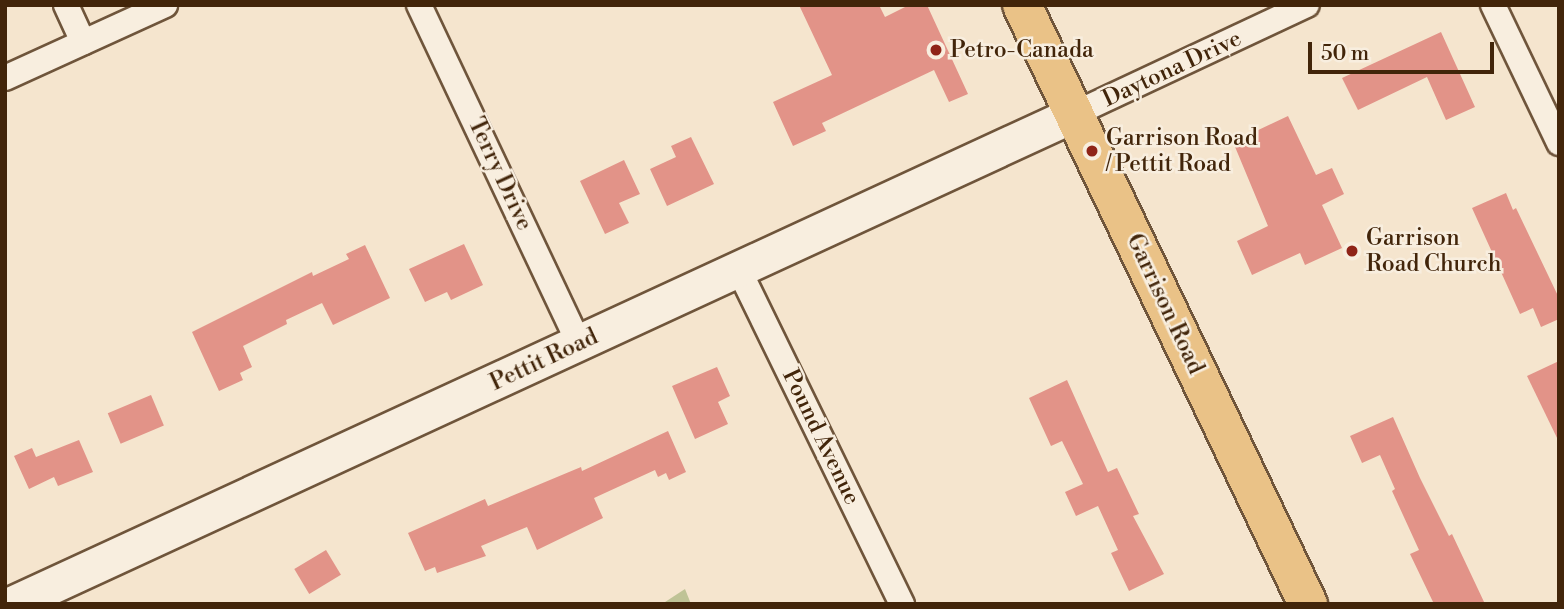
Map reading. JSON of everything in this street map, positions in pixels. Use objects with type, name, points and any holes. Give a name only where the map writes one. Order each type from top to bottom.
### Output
[{"type":"main road","name":"Garrison Road","points":[[1022,5],[1308,604]]},
{"type":"street","points":[[66,5],[83,43]]},
{"type":"street","points":[[5,78],[165,5]]},
{"type":"street","name":"Terry Drive","points":[[419,5],[579,344]]},
{"type":"street","name":"Daytona Drive","points":[[1074,114],[1307,5]]},
{"type":"street","points":[[1493,5],[1559,143]]},
{"type":"street","name":"Pettit Road","points":[[12,604],[1074,114]]},
{"type":"street","name":"Pound Avenue","points":[[739,270],[902,604]]},
{"type":"green space","points":[[685,589],[691,604],[662,604]]},
{"type":"building","points":[[799,5],[879,5],[885,17],[909,5],[927,5],[968,94],[949,102],[934,70],[822,123],[826,131],[793,146],[773,102],[832,75]]},
{"type":"building","points":[[1441,32],[1475,107],[1446,120],[1427,77],[1358,110],[1342,78]]},
{"type":"building","points":[[1288,116],[1316,175],[1332,168],[1344,194],[1322,205],[1342,248],[1305,265],[1300,253],[1252,275],[1237,241],[1268,226],[1233,142]]},
{"type":"building","points":[[691,137],[714,184],[667,206],[650,169],[676,157],[671,146]]},
{"type":"building","points":[[624,160],[640,194],[619,203],[629,223],[605,234],[580,181]]},
{"type":"building","points":[[1506,193],[1513,210],[1516,208],[1559,298],[1559,319],[1541,327],[1533,308],[1520,314],[1472,208]]},
{"type":"building","points":[[464,244],[483,285],[451,300],[447,292],[425,302],[409,269]]},
{"type":"building","points":[[365,245],[390,298],[333,325],[322,303],[286,320],[287,324],[243,346],[252,367],[240,373],[243,380],[219,391],[192,332],[312,272],[313,276],[349,259],[346,254]]},
{"type":"building","points":[[1559,361],[1559,442],[1527,376]]},
{"type":"building","points":[[717,367],[730,396],[718,402],[728,424],[695,439],[672,386]]},
{"type":"building","points":[[1067,380],[1108,472],[1117,468],[1139,514],[1133,516],[1164,574],[1129,591],[1111,553],[1118,550],[1098,506],[1076,516],[1065,492],[1083,484],[1062,441],[1051,446],[1029,398]]},
{"type":"building","points":[[151,395],[164,425],[121,444],[108,413]]},
{"type":"building","points":[[1393,417],[1420,478],[1449,536],[1452,534],[1485,604],[1434,604],[1410,554],[1419,550],[1392,491],[1395,489],[1380,455],[1362,463],[1350,436]]},
{"type":"building","points":[[668,431],[686,472],[669,480],[666,473],[658,477],[655,470],[594,498],[603,518],[537,550],[527,527],[481,546],[486,556],[437,573],[435,567],[425,571],[408,533],[485,499],[488,506],[581,467],[582,471]]},
{"type":"building","points":[[79,440],[93,472],[58,486],[54,477],[29,489],[14,456],[32,448],[36,457]]},
{"type":"building","points":[[326,550],[341,575],[309,594],[294,569]]},
{"type":"place","name":"Petro-Canada","points":[[936,50]]},
{"type":"place","name":"Garrison Road / Pettit Road","points":[[1092,151]]},
{"type":"place","name":"Garrison Road Church","points":[[1352,251]]}]
